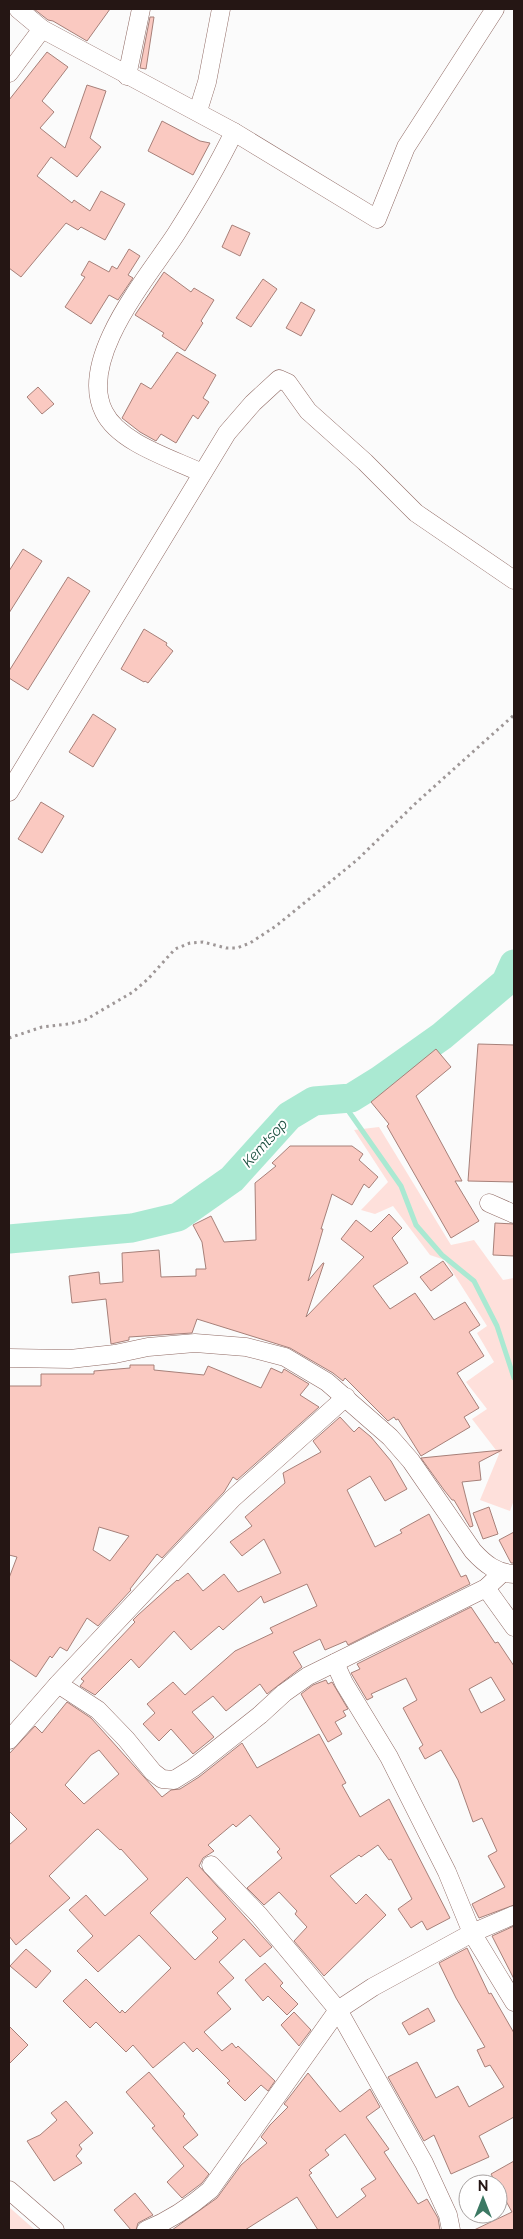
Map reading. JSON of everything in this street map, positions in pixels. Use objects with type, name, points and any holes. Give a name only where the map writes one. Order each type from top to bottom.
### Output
[{"type":"street","points":[[18,9],[42,29],[127,76],[198,111],[377,219],[406,147],[495,9]]},
{"type":"street","points":[[127,76],[141,9]]},
{"type":"street","points":[[198,111],[207,82],[221,9]]},
{"type":"street","points":[[9,73],[42,29]]},
{"type":"street","points":[[202,473],[134,442],[118,429],[104,413],[96,389],[101,361],[112,331],[188,214],[224,154],[234,132]]},
{"type":"street","points":[[9,792],[135,588],[227,433],[253,403],[280,379],[288,383],[308,411],[365,462],[416,513],[514,580]]},
{"type":"street","points":[[488,1203],[514,1214]]},
{"type":"street","points":[[9,1358],[70,1359],[115,1354],[148,1347],[195,1343],[246,1347],[286,1357],[327,1382],[390,1437],[411,1461],[473,1551],[485,1564],[508,1574]]},
{"type":"street","points":[[9,1740],[58,1684],[232,1499],[346,1398]]},
{"type":"street","points":[[58,1684],[98,1710],[126,1739],[153,1772],[162,1779],[174,1780],[193,1768],[308,1676],[486,1588],[508,1574]]},
{"type":"street","points":[[486,1588],[514,1627]]},
{"type":"street","points":[[335,1663],[348,1690],[390,1757],[448,1872],[472,1933],[514,2002]]},
{"type":"street","points":[[211,1865],[259,1914],[338,2010],[424,2163],[448,2216],[451,2230]]},
{"type":"street","points":[[146,2230],[167,2222],[192,2206],[210,2190],[338,2010],[373,1988],[472,1933],[514,1915]]},
{"type":"street","points":[[9,2190],[55,2230]]},
{"type":"path","points":[[9,1038],[42,1027],[85,1020],[133,992],[148,980],[176,949],[190,943],[203,942],[226,948],[237,948],[250,943],[276,926],[357,860],[417,802],[514,715]]},
{"type":"shaded area","points":[[379,1127],[451,1245],[474,1240],[503,1280],[514,1278],[514,1500],[510,1511],[480,1500],[499,1454],[472,1419],[487,1409],[466,1382],[494,1362],[477,1333],[487,1326],[445,1260],[430,1255],[393,1206],[375,1214],[361,1210],[388,1182],[354,1130]]},
{"type":"shaded area","points":[[9,2207],[35,2230],[9,2230]]},
{"type":"building","points":[[34,9],[110,9],[87,41],[48,20]]},
{"type":"building","points":[[150,17],[154,17],[146,69],[140,68]]},
{"type":"building","points":[[47,52],[68,67],[42,101],[54,112],[40,128],[65,148],[87,85],[106,91],[90,138],[101,147],[77,177],[51,157],[37,176],[72,203],[74,200],[90,211],[101,191],[125,204],[105,240],[81,227],[78,230],[66,223],[21,277],[9,268],[9,100]]},
{"type":"building","points":[[162,121],[200,141],[210,143],[193,175],[148,151]]},
{"type":"building","points":[[232,225],[250,233],[240,256],[222,247]]},
{"type":"building","points":[[129,249],[140,256],[128,275],[133,278],[118,300],[109,295],[91,324],[65,307],[85,277],[81,275],[89,261],[109,272],[112,266],[117,269]]},
{"type":"building","points":[[164,272],[191,292],[194,288],[214,300],[201,321],[203,323],[185,351],[162,336],[164,333],[135,315]]},
{"type":"building","points":[[263,279],[277,289],[251,327],[236,318]]},
{"type":"building","points":[[301,302],[315,310],[301,336],[286,328]]},
{"type":"building","points":[[177,352],[216,375],[203,398],[209,402],[198,419],[193,415],[176,443],[161,434],[156,441],[140,432],[122,418],[141,383],[151,389]]},
{"type":"building","points":[[38,387],[54,404],[42,414],[27,397]]},
{"type":"building","points":[[23,549],[42,561],[9,613],[9,571]]},
{"type":"building","points":[[68,577],[90,591],[28,690],[9,678],[9,671]]},
{"type":"building","points":[[144,629],[167,643],[166,645],[173,651],[148,683],[121,669]]},
{"type":"building","points":[[93,714],[116,729],[93,767],[69,752]]},
{"type":"building","points":[[41,802],[64,816],[42,853],[18,839]]},
{"type":"building","points":[[478,1044],[514,1045],[514,1182],[468,1181]]},
{"type":"building","points":[[436,1049],[451,1067],[416,1096],[462,1181],[455,1181],[479,1221],[451,1238],[387,1126],[389,1124],[371,1102]]},
{"type":"building","points":[[290,1146],[352,1146],[363,1154],[359,1160],[378,1177],[369,1188],[364,1184],[352,1205],[332,1194],[308,1281],[324,1263],[306,1317],[364,1257],[341,1239],[356,1220],[371,1232],[389,1214],[402,1228],[392,1238],[408,1263],[373,1286],[390,1309],[415,1293],[434,1320],[465,1302],[480,1325],[469,1332],[484,1356],[457,1373],[479,1408],[464,1417],[470,1427],[421,1456],[398,1419],[396,1420],[394,1417],[388,1421],[345,1378],[343,1381],[333,1373],[290,1348],[197,1319],[192,1333],[129,1337],[129,1340],[111,1344],[106,1299],[72,1303],[69,1276],[99,1272],[100,1284],[123,1282],[122,1253],[159,1250],[161,1277],[196,1276],[196,1269],[206,1269],[202,1242],[193,1225],[211,1216],[224,1242],[256,1240],[255,1183],[276,1166],[272,1163]]},
{"type":"building","points":[[495,1223],[514,1224],[514,1256],[493,1255]]},
{"type":"building","points":[[443,1261],[453,1275],[431,1291],[420,1277]]},
{"type":"building","points":[[130,1365],[154,1365],[154,1370],[204,1375],[208,1366],[261,1388],[271,1368],[282,1373],[284,1369],[309,1384],[300,1395],[319,1407],[237,1480],[233,1477],[224,1492],[162,1558],[157,1554],[131,1590],[98,1626],[87,1618],[67,1651],[60,1647],[52,1658],[50,1656],[36,1677],[9,1659],[9,1578],[17,1557],[9,1555],[9,1386],[41,1386],[41,1374],[94,1374],[94,1371],[130,1368]],"holes":[[[99,1527],[129,1536],[110,1561],[93,1550]]]},
{"type":"building","points":[[340,1417],[354,1432],[359,1427],[371,1437],[391,1461],[407,1489],[385,1501],[370,1476],[347,1490],[375,1547],[402,1533],[400,1530],[429,1514],[461,1577],[466,1575],[470,1584],[348,1645],[346,1641],[325,1650],[320,1639],[293,1652],[302,1667],[267,1694],[260,1684],[226,1711],[213,1696],[192,1712],[214,1737],[193,1754],[171,1729],[159,1741],[143,1724],[155,1713],[147,1704],[173,1682],[185,1695],[235,1651],[273,1633],[270,1628],[317,1606],[307,1584],[264,1603],[261,1596],[223,1630],[219,1626],[191,1650],[174,1631],[139,1668],[131,1659],[95,1695],[80,1686],[84,1681],[81,1679],[135,1622],[133,1620],[177,1580],[188,1573],[203,1591],[224,1574],[238,1592],[281,1573],[264,1539],[242,1556],[230,1542],[252,1526],[245,1517],[285,1483],[283,1473],[321,1452],[313,1441]]},
{"type":"building","points":[[502,1450],[479,1462],[481,1480],[462,1482],[473,1526],[470,1527],[454,1500],[444,1490],[421,1458]]},
{"type":"building","points":[[489,1507],[498,1534],[483,1539],[473,1513]]},
{"type":"building","points":[[514,1532],[514,1563],[511,1563],[499,1540]]},
{"type":"building","points":[[471,1607],[495,1643],[498,1642],[514,1666],[514,1905],[479,1918],[472,1904],[505,1887],[488,1856],[497,1851],[482,1818],[473,1822],[458,1780],[441,1750],[425,1759],[419,1748],[423,1745],[403,1708],[417,1700],[406,1678],[371,1694],[373,1697],[367,1700],[351,1673],[360,1669],[357,1664]],"holes":[[[491,1677],[505,1700],[481,1713],[469,1689]]]},
{"type":"building","points":[[326,1680],[328,1684],[332,1682],[348,1709],[343,1711],[346,1716],[335,1722],[342,1734],[328,1742],[301,1694],[313,1685]]},
{"type":"building","points":[[67,1702],[91,1718],[162,1797],[171,1790],[180,1789],[199,1777],[242,1743],[257,1768],[319,1734],[346,1783],[342,1785],[360,1817],[389,1799],[450,1918],[427,1930],[422,1921],[411,1928],[398,1909],[412,1899],[391,1859],[389,1860],[378,1845],[361,1857],[359,1855],[330,1876],[356,1904],[366,1894],[386,1915],[324,1976],[294,1941],[307,1927],[295,1914],[297,1911],[279,1892],[264,1905],[247,1888],[282,1858],[277,1852],[280,1849],[250,1815],[236,1827],[233,1824],[208,1845],[214,1851],[203,1858],[199,1866],[272,1947],[260,1957],[244,1939],[219,1962],[234,1978],[217,1993],[231,2009],[204,2032],[222,2051],[232,2043],[236,2048],[238,2046],[275,2081],[268,2091],[261,2085],[245,2101],[227,2083],[230,2081],[197,2048],[193,2052],[184,2042],[153,2068],[133,2045],[126,2052],[96,2022],[90,2028],[63,2001],[86,1979],[120,2013],[122,2010],[125,2013],[171,1968],[139,1935],[98,1972],[77,1951],[93,1936],[69,1910],[86,1895],[105,1916],[148,1879],[121,1849],[98,1829],[96,1830],[49,1876],[70,1898],[16,1945],[9,1936],[9,1845],[27,1829],[9,1811],[9,1754],[35,1726],[42,1733]],"holes":[[[99,1750],[119,1774],[84,1804],[65,1785],[91,1755]],[[187,1877],[226,1919],[212,1932],[218,1938],[195,1960],[150,1913]]]},
{"type":"building","points":[[514,1926],[514,1979],[492,1936]]},
{"type":"building","points":[[467,1948],[489,1994],[491,1993],[514,2033],[514,2117],[479,2136],[489,2157],[451,2174],[434,2135],[424,2141],[388,2077],[417,2062],[436,2098],[458,2086],[469,2107],[504,2087],[490,2065],[485,2067],[477,2050],[485,2047],[456,1998],[439,1963]]},
{"type":"building","points":[[26,1949],[51,1971],[36,1988],[10,1966]]},
{"type":"building","points":[[265,1963],[283,1983],[280,1986],[298,2004],[287,2015],[268,1996],[263,2001],[245,1980]]},
{"type":"building","points":[[428,2008],[435,2021],[409,2035],[402,2023]]},
{"type":"building","points":[[294,2012],[311,2030],[299,2046],[281,2025]]},
{"type":"building","points":[[9,2026],[28,2045],[9,2064]]},
{"type":"building","points":[[149,2072],[185,2114],[183,2116],[198,2135],[183,2147],[209,2174],[202,2183],[182,2198],[167,2182],[184,2166],[152,2128],[155,2126],[126,2092]]},
{"type":"building","points":[[308,2073],[340,2112],[370,2089],[380,2107],[366,2117],[389,2149],[384,2152],[418,2204],[427,2199],[438,2218],[440,2230],[318,2230],[297,2197],[245,2230],[172,2230],[217,2198],[241,2165],[267,2143],[261,2137],[288,2107],[284,2104]],"holes":[[[345,2134],[376,2179],[361,2189],[366,2196],[337,2218],[309,2175],[312,2173],[309,2170],[329,2155],[325,2150]]]},
{"type":"building","points":[[66,2101],[93,2133],[79,2145],[82,2149],[76,2156],[82,2163],[54,2181],[27,2141],[40,2135],[57,2120],[51,2113]]},
{"type":"building","points":[[514,2161],[514,2230],[474,2230],[487,2224],[508,2224],[508,2214],[512,2212],[508,2205],[508,2174],[491,2174]]},
{"type":"building","points":[[135,2193],[153,2215],[138,2223],[136,2230],[131,2230],[114,2210]]},
{"type":"waterway","name":"Kemtsop","points":[[9,1239],[132,1228],[178,1217],[232,1179],[289,1116],[314,1101],[351,1098],[442,1036],[506,982],[514,964]]},
{"type":"waterway","points":[[340,1099],[401,1186],[416,1225],[442,1255],[474,1281],[497,1326],[514,1378]]}]
